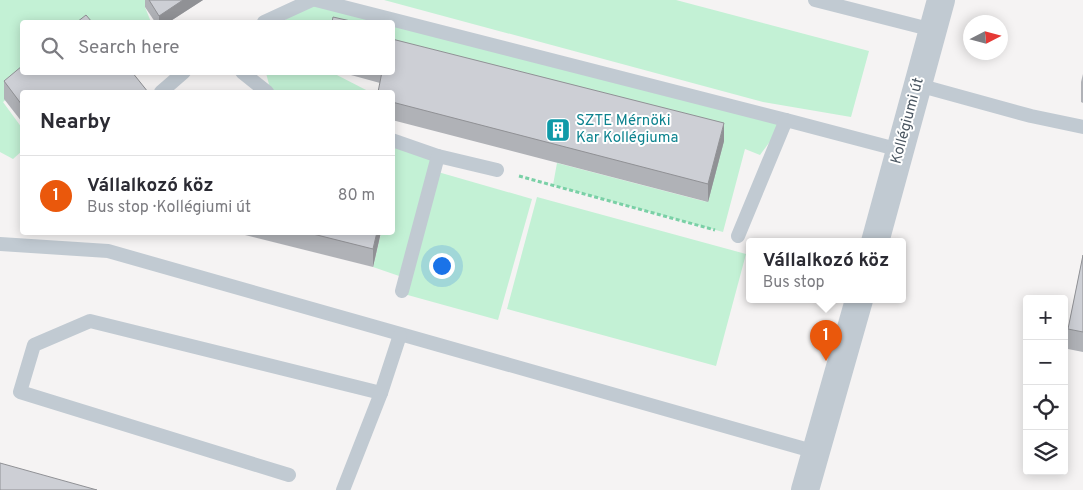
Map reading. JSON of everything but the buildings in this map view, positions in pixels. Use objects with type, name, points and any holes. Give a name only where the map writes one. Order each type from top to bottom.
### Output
[{"type":"street","name":"Kollégiumi út","points":[[876,238],[941,0]]},
{"type":"street","points":[[805,490],[858,303]]},
{"type":"lane","points":[[269,20],[314,0],[393,20]]},
{"type":"lane","points":[[815,0],[933,30]]},
{"type":"lane","points":[[395,21],[900,150]]},
{"type":"lane","points":[[163,90],[181,75]]},
{"type":"lane","points":[[246,75],[264,90]]},
{"type":"lane","points":[[918,85],[1031,116],[1083,127]]},
{"type":"lane","points":[[738,236],[786,120]]},
{"type":"lane","points":[[395,141],[438,156],[497,170]]},
{"type":"lane","points":[[402,291],[438,156]]},
{"type":"lane","points":[[0,244],[108,251],[816,452]]},
{"type":"lane","points":[[289,475],[20,392],[34,345],[90,321],[381,392]]},
{"type":"lane","points":[[343,490],[381,392],[400,335]]},
{"type":"path","points":[[497,170],[738,236]]},
{"type":"green space","points":[[0,0],[155,0],[145,7],[150,20],[20,20],[20,75],[36,75],[3,102],[20,125],[20,153],[13,159],[0,152]]},
{"type":"green space","points":[[313,0],[392,20],[285,20]]},
{"type":"green space","points":[[384,0],[676,0],[869,51],[851,117],[763,102]]},
{"type":"green space","points":[[395,21],[786,120],[760,155],[745,149],[723,232],[553,185],[557,163],[707,202],[395,58]]},
{"type":"green space","points":[[267,75],[337,75],[366,90],[270,90]]},
{"type":"green space","points":[[395,141],[438,156],[405,278],[373,267],[381,235],[395,235]]},
{"type":"green space","points":[[438,172],[532,199],[498,320],[404,294]]},
{"type":"green space","points":[[537,197],[746,254],[716,366],[507,309]]},
{"type":"place","name":"SZTE Mérnöki Kar Kollégiuma","points":[[558,130]]},
{"type":"place","name":"Vállalkozó köz","points":[[826,361]]}]
